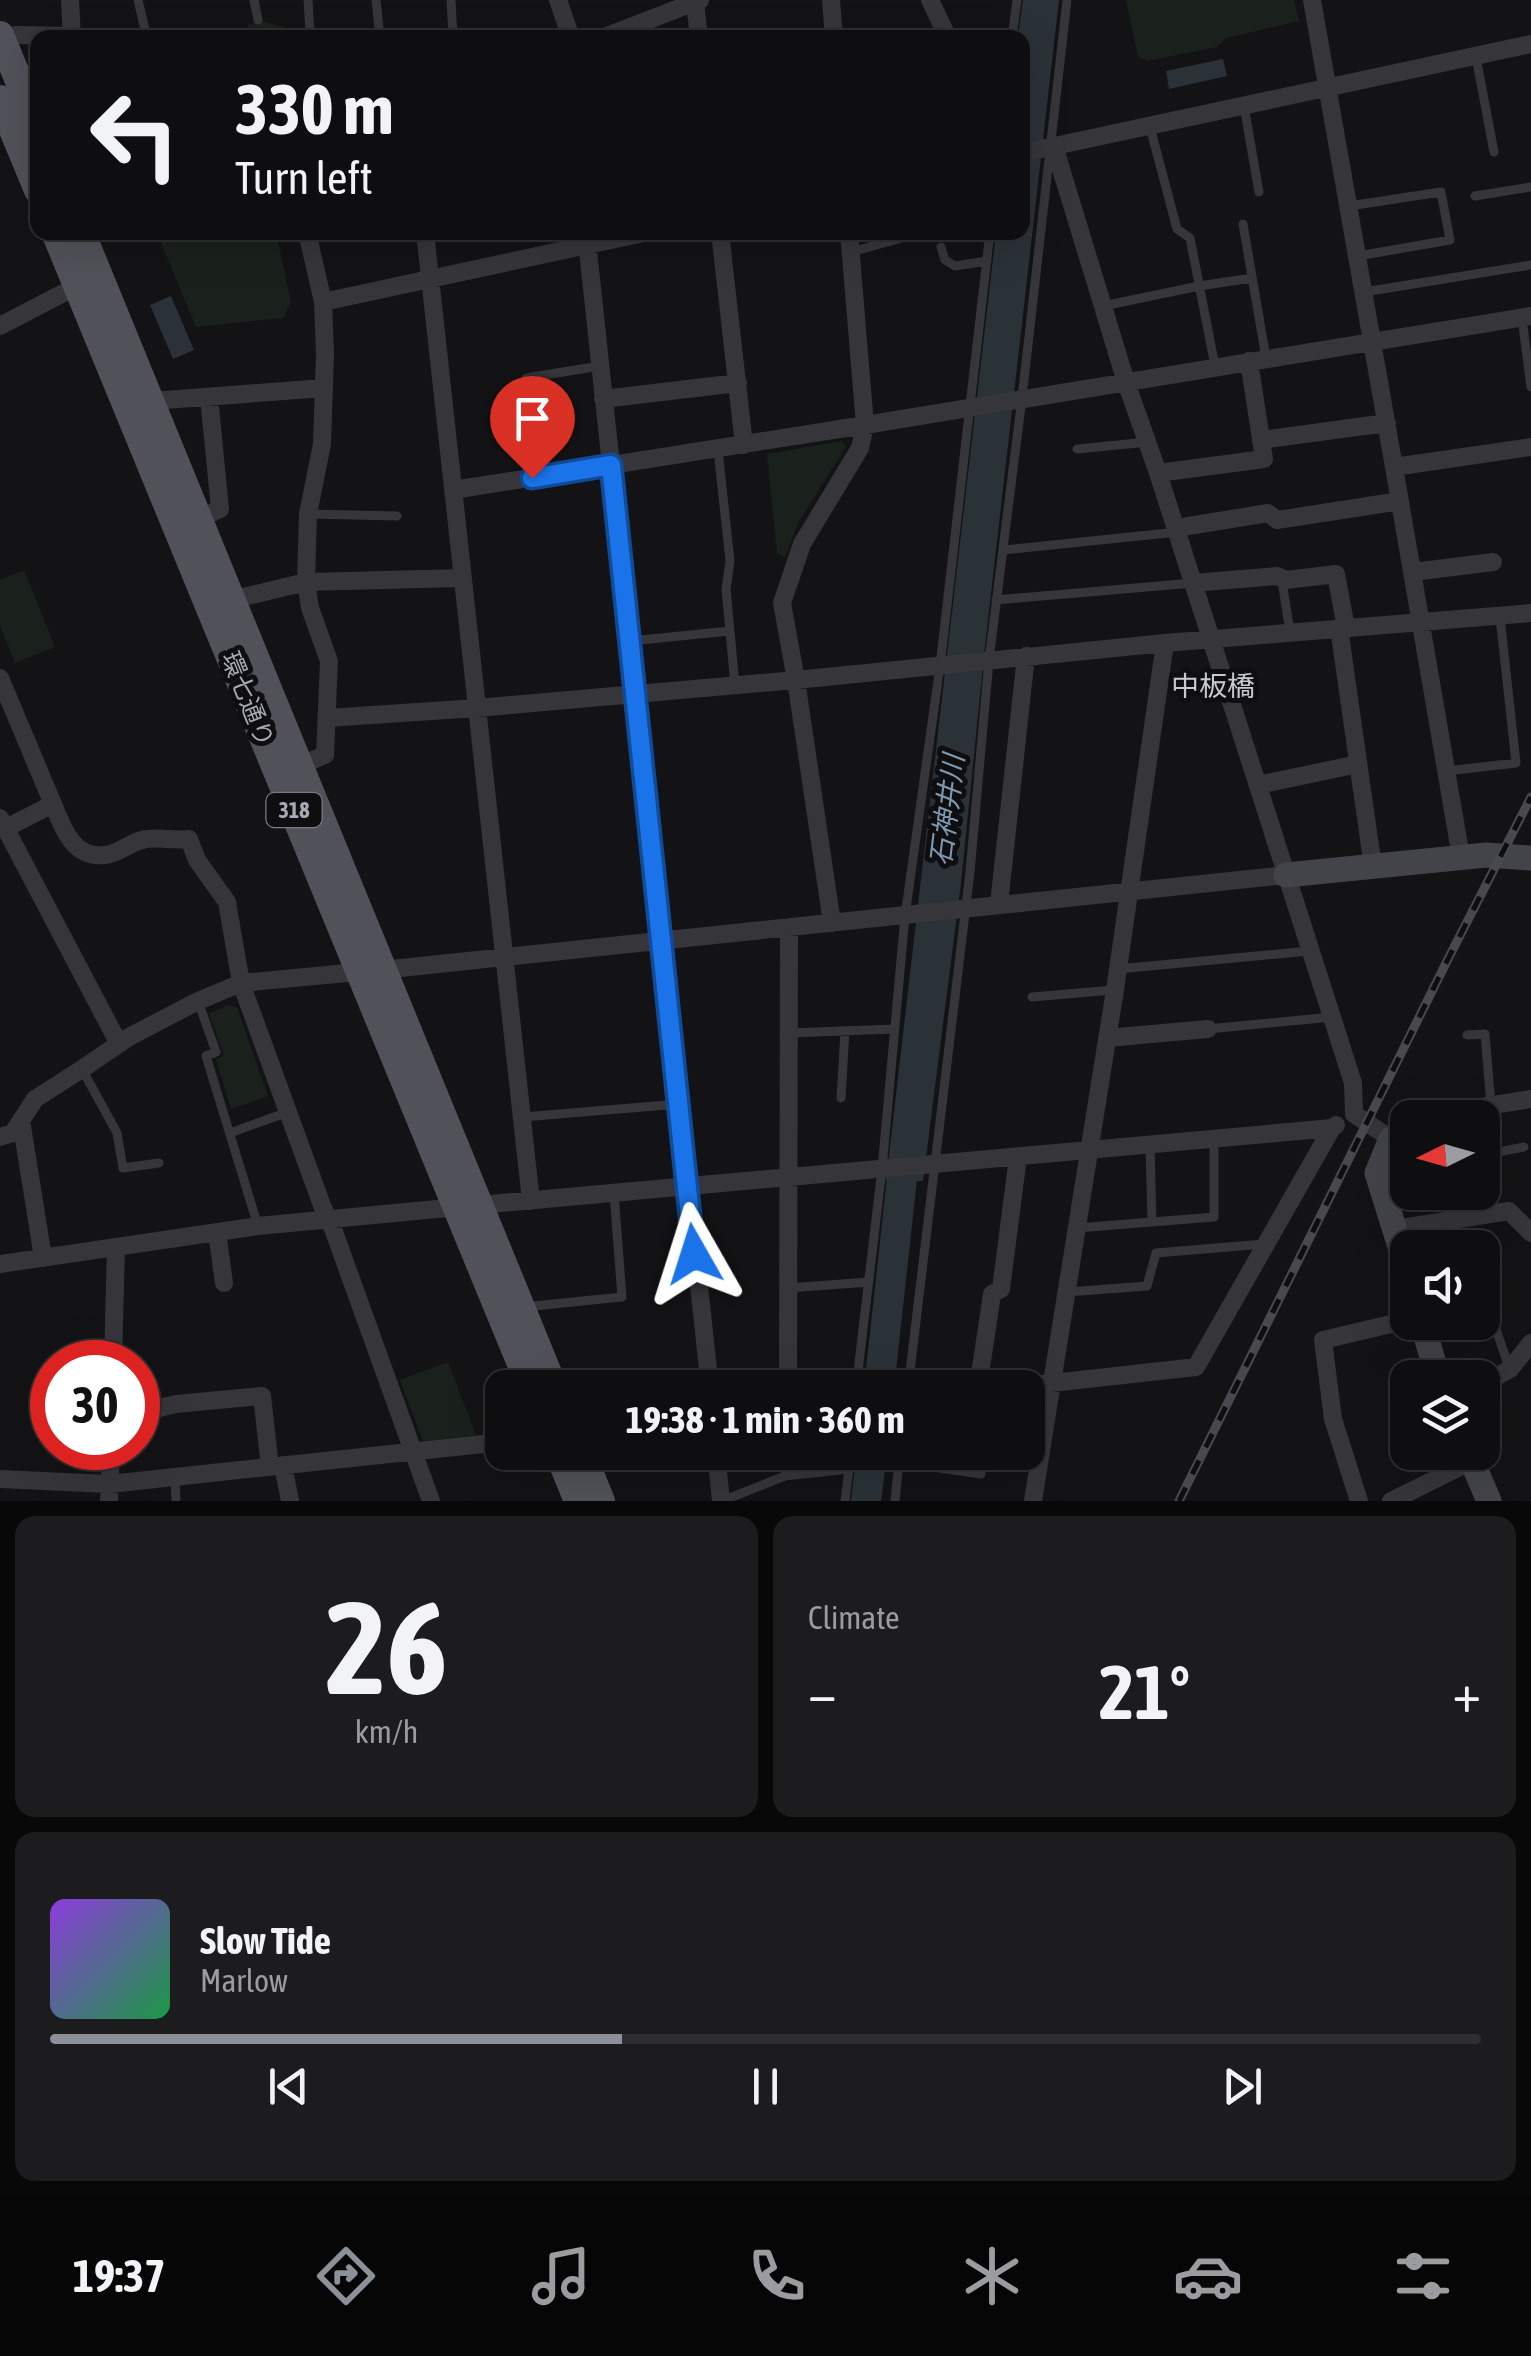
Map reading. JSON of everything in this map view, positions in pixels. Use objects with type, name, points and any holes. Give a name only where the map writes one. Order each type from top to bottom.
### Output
[{"type":"main road","points":[[1,38],[30,108]]},
{"type":"main road","points":[[0,99],[30,171]]},
{"type":"main road","name":"環七通り","points":[[58,240],[371,970],[468,1206],[526,1370]]},
{"type":"main road","name":"環七通り","points":[[85,240],[301,764],[371,970]]},
{"type":"main road","name":"環七通り","points":[[468,1206],[521,1307],[547,1370]]},
{"type":"main road","points":[[565,1470],[578,1501]]},
{"type":"main road","points":[[588,1470],[601,1501]]},
{"type":"street","points":[[70,0],[72,30]]},
{"type":"street","points":[[558,0],[567,30]]},
{"type":"street","points":[[831,0],[833,30]]},
{"type":"street","points":[[930,0],[942,30]]},
{"type":"street","points":[[1312,0],[1461,857]]},
{"type":"street","points":[[618,30],[667,6],[698,1],[699,30]]},
{"type":"street","points":[[1,38],[30,36]]},
{"type":"street","points":[[1030,151],[1531,44]]},
{"type":"street","points":[[1050,147],[1332,1017],[1353,1084],[1354,1114]]},
{"type":"street","points":[[301,764],[325,755],[330,661],[310,608],[306,582],[308,514],[322,444],[325,354],[323,302],[309,240]]},
{"type":"street","points":[[426,240],[531,1201]]},
{"type":"street","points":[[323,302],[583,240]]},
{"type":"street","points":[[587,240],[708,1370]]},
{"type":"street","points":[[721,240],[744,445]]},
{"type":"street","points":[[832,923],[782,603],[802,544],[860,448],[865,425],[850,240]]},
{"type":"street","points":[[0,325],[77,286]]},
{"type":"street","points":[[454,490],[1526,317]]},
{"type":"street","points":[[1158,474],[1264,459],[1258,360]]},
{"type":"street","points":[[603,398],[738,383]]},
{"type":"street","points":[[152,401],[324,388]]},
{"type":"street","points":[[198,519],[220,509],[209,397]]},
{"type":"street","points":[[1261,440],[1387,423]]},
{"type":"street","points":[[1394,467],[1531,448]]},
{"type":"street","points":[[1176,528],[1268,513],[1277,520],[1400,501]]},
{"type":"street","points":[[1413,572],[1492,562]]},
{"type":"street","points":[[1193,583],[1336,574],[1372,866]]},
{"type":"street","points":[[231,600],[306,582],[462,578]]},
{"type":"street","points":[[327,718],[735,686],[1211,639],[1531,613]]},
{"type":"street","points":[[1033,1501],[1115,990],[1165,644]]},
{"type":"street","points":[[999,904],[1026,656]]},
{"type":"street","points":[[0,678],[72,844],[84,853],[106,856],[144,838],[190,839],[197,860],[227,902],[241,983],[431,1501]]},
{"type":"street","points":[[1258,785],[1358,764]]},
{"type":"street","points":[[52,804],[4,830],[119,1044]]},
{"type":"street","points":[[0,1137],[13,1134],[34,1098],[129,1036],[241,983],[1461,857],[1531,858]]},
{"type":"street","points":[[788,1370],[789,927]]},
{"type":"street","points":[[1107,1038],[1208,1029]]},
{"type":"street","points":[[1500,1103],[1531,1099]]},
{"type":"street","points":[[1045,1384],[1196,1366],[1332,1128],[1354,1114]]},
{"type":"street","points":[[1354,1114],[1390,1137]]},
{"type":"street","points":[[22,1120],[43,1258]]},
{"type":"street","points":[[0,1264],[258,1226],[1332,1128]]},
{"type":"street","points":[[1390,1140],[1377,1173],[1395,1229],[1509,1211],[1531,1233]]},
{"type":"street","points":[[981,1370],[992,1294],[1001,1289],[1018,1158]]},
{"type":"street","points":[[217,1232],[224,1282]]},
{"type":"street","points":[[114,1340],[116,1248]]},
{"type":"street","points":[[1358,1501],[1334,1418],[1324,1340],[1390,1324]]},
{"type":"street","points":[[1500,1375],[1528,1354]]},
{"type":"street","points":[[160,1408],[262,1396],[276,1466],[290,1501]]},
{"type":"street","points":[[0,1479],[109,1493],[175,1477],[485,1444]]},
{"type":"street","points":[[718,1470],[722,1501]]},
{"type":"street","points":[[1391,1501],[1447,1470]]},
{"type":"street","points":[[1476,1470],[1489,1501]]},
{"type":"lane","points":[[138,0],[145,30]]},
{"type":"lane","points":[[254,0],[258,20]]},
{"type":"lane","points":[[308,0],[310,30]]},
{"type":"lane","points":[[376,0],[379,30]]},
{"type":"lane","points":[[451,0],[453,30]]},
{"type":"lane","points":[[1013,30],[1017,0]]},
{"type":"lane","points":[[910,1370],[966,908],[989,660],[1067,0]]},
{"type":"lane","points":[[1476,54],[1494,152]]},
{"type":"lane","points":[[1244,106],[1259,192]]},
{"type":"lane","points":[[1150,127],[1177,229],[1190,238],[1215,366]]},
{"type":"lane","points":[[1475,196],[1531,187]]},
{"type":"lane","points":[[1349,206],[1441,192],[1450,240],[1358,256]]},
{"type":"lane","points":[[1243,224],[1252,278],[1258,360]]},
{"type":"lane","points":[[851,252],[894,240]]},
{"type":"lane","points":[[858,1370],[884,1169],[905,916],[940,666],[989,240]]},
{"type":"lane","points":[[941,247],[945,260],[955,266],[987,261]]},
{"type":"lane","points":[[1364,292],[1531,266]]},
{"type":"lane","points":[[1102,306],[1252,278]]},
{"type":"lane","points":[[1526,317],[1531,387]]},
{"type":"lane","points":[[526,378],[600,366]]},
{"type":"lane","points":[[1076,449],[1148,442]]},
{"type":"lane","points":[[718,449],[730,561],[726,590],[735,686]]},
{"type":"lane","points":[[308,514],[398,516]]},
{"type":"lane","points":[[1002,550],[1168,533],[1176,528]]},
{"type":"lane","points":[[1282,578],[1290,632]]},
{"type":"lane","points":[[996,600],[1193,583]]},
{"type":"lane","points":[[1447,771],[1516,763],[1500,616]]},
{"type":"lane","points":[[630,640],[730,631]]},
{"type":"lane","points":[[1118,969],[1310,950]]},
{"type":"lane","points":[[1032,998],[1115,990]]},
{"type":"lane","points":[[198,1001],[216,1052],[206,1056],[258,1226]]},
{"type":"lane","points":[[1208,1029],[1332,1017]]},
{"type":"lane","points":[[788,1033],[895,1029]]},
{"type":"lane","points":[[841,1098],[844,1031]]},
{"type":"lane","points":[[1466,1035],[1485,1034],[1489,1100]]},
{"type":"lane","points":[[82,1070],[117,1134],[123,1168],[159,1163]]},
{"type":"lane","points":[[523,1117],[678,1104]]},
{"type":"lane","points":[[230,1133],[288,1112]]},
{"type":"lane","points":[[1078,1228],[1214,1217],[1214,1138]]},
{"type":"lane","points":[[1150,1144],[1152,1222]]},
{"type":"lane","points":[[1500,1152],[1524,1147]]},
{"type":"lane","points":[[1377,1173],[1390,1171]]},
{"type":"lane","points":[[521,1307],[622,1296],[614,1193]]},
{"type":"lane","points":[[1068,1292],[1147,1286],[1156,1253],[1265,1244]]},
{"type":"lane","points":[[788,1288],[869,1282]]},
{"type":"lane","points":[[1500,1340],[1510,1369]]},
{"type":"lane","points":[[722,1501],[786,1476],[840,1470]]},
{"type":"lane","points":[[845,1501],[849,1470]]},
{"type":"lane","points":[[895,1501],[899,1470]]},
{"type":"lane","points":[[962,1470],[981,1474]]},
{"type":"lane","points":[[175,1477],[176,1501]]},
{"type":"shaded area","points":[[1126,0],[1294,0],[1299,21],[1226,38],[1217,47],[1147,61],[1138,56]]},
{"type":"shaded area","points":[[261,21],[294,30],[248,30],[248,25]]},
{"type":"shaded area","points":[[160,240],[278,240],[291,302],[283,318],[196,327]]},
{"type":"shaded area","points":[[842,441],[846,447],[798,523],[785,557],[777,553],[767,454]]},
{"type":"shaded area","points":[[24,570],[55,647],[15,663],[0,625],[0,580]]},
{"type":"shaded area","points":[[228,1005],[237,1007],[268,1096],[231,1109],[216,1060],[224,1055],[209,1014]]},
{"type":"shaded area","points":[[448,1362],[476,1435],[425,1441],[400,1380]]},
{"type":"water","points":[[1023,0],[1059,0],[961,883],[923,1181],[886,1181],[995,240],[1030,240],[1030,30],[1019,30]]},
{"type":"water","points":[[1223,59],[1227,76],[1169,89],[1166,71]]},
{"type":"water","points":[[171,296],[194,350],[173,359],[150,305]]},
{"type":"waterway","name":"石神井川","points":[[881,1370],[906,1142]]},
{"type":"waterway","name":"石神井川","points":[[866,1501],[870,1470]]},
{"type":"railway","points":[[1179,1501],[1531,797]]},
{"type":"district","name":"中板橋","points":[[1213,686]]},
{"type":"route","points":[[532,478],[611,465],[694,1254]]}]
